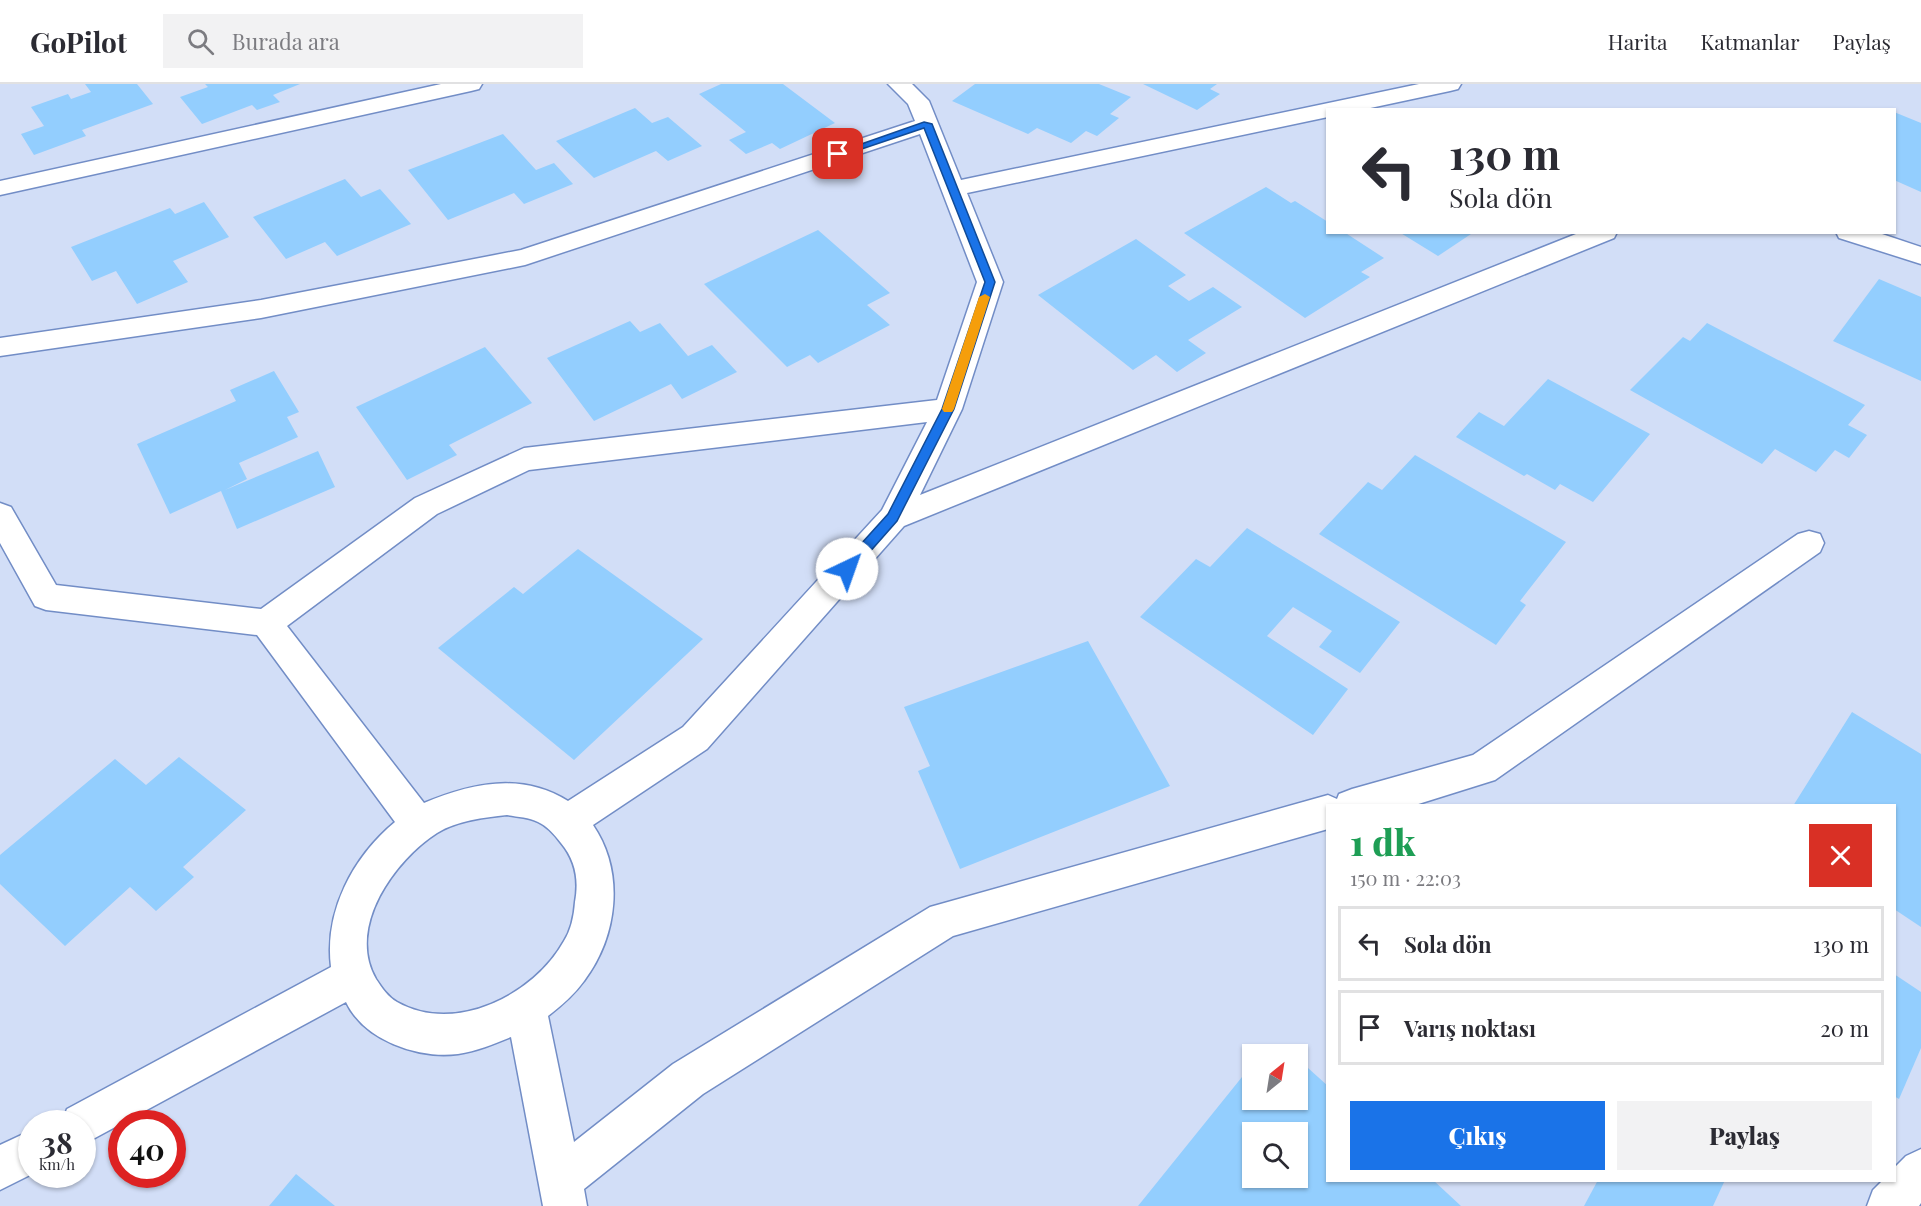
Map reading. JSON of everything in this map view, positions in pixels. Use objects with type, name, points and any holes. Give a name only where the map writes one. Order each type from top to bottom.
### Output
[{"type":"street","points":[[0,188],[471,84]]},
{"type":"street","points":[[568,822],[695,738],[892,518],[948,409],[990,282],[918,101],[899,84]]},
{"type":"street","points":[[1336,108],[1450,84]]},
{"type":"street","points":[[953,189],[1326,110]]},
{"type":"street","points":[[0,347],[261,309],[525,257],[927,124]]},
{"type":"street","points":[[892,518],[1600,234]]},
{"type":"street","points":[[1854,234],[1921,256]]},
{"type":"street","points":[[0,515],[8,547],[46,597],[266,623],[426,506],[524,459],[948,409]]},
{"type":"street","points":[[1359,804],[1482,769],[1809,543]]},
{"type":"street","points":[[266,623],[419,825]]},
{"type":"street","points":[[507,798],[544,806],[568,822],[589,850],[597,886],[591,927],[569,968],[526,1009],[483,1030],[437,1036],[396,1026],[373,1010],[352,977],[348,937],[360,893],[385,855],[419,825],[466,803],[507,798]]},
{"type":"street","points":[[562,1193],[688,1079],[944,920],[1326,813]]},
{"type":"street","points":[[96,1116],[352,977]]},
{"type":"street","points":[[526,1009],[562,1193]]},
{"type":"street","points":[[0,1168],[18,1158]]},
{"type":"street","points":[[1889,1206],[1921,1171]]},
{"type":"building","points":[[85,84],[137,84],[153,104],[82,130],[86,136],[34,155],[21,134],[44,126],[31,107],[68,94],[71,99],[91,92]]},
{"type":"building","points":[[205,84],[300,84],[273,95],[280,102],[257,110],[252,105],[202,124],[180,97],[208,87]]},
{"type":"building","points":[[721,84],[783,84],[835,123],[780,149],[772,143],[746,154],[729,140],[746,132],[699,94]]},
{"type":"building","points":[[975,84],[1099,84],[1131,97],[1110,114],[1119,118],[1097,136],[1086,131],[1071,143],[1037,128],[1028,134],[952,101]]},
{"type":"building","points":[[1143,84],[1217,84],[1210,89],[1220,94],[1197,110]]},
{"type":"building","points":[[635,108],[652,123],[668,117],[702,146],[668,161],[656,151],[594,178],[556,141]]},
{"type":"building","points":[[1896,113],[1921,123],[1921,192],[1896,181]]},
{"type":"building","points":[[503,134],[536,170],[554,163],[573,184],[524,204],[514,193],[448,220],[408,170]]},
{"type":"building","points":[[345,179],[361,197],[380,189],[411,224],[337,256],[325,242],[286,259],[253,217]]},
{"type":"building","points":[[1266,187],[1291,203],[1295,201],[1326,221],[1326,234],[1347,234],[1384,258],[1361,272],[1370,277],[1305,318],[1184,233]]},
{"type":"building","points":[[204,202],[229,237],[173,261],[188,282],[137,304],[116,271],[92,281],[71,247],[170,208],[175,214]]},
{"type":"building","points":[[818,230],[890,293],[867,305],[890,325],[818,363],[810,355],[787,367],[704,284]]},
{"type":"building","points":[[1402,234],[1471,234],[1438,256]]},
{"type":"building","points":[[1136,239],[1186,275],[1168,286],[1189,301],[1213,287],[1242,307],[1188,340],[1206,353],[1177,372],[1156,355],[1133,370],[1038,295]]},
{"type":"building","points":[[1879,279],[1921,297],[1921,381],[1833,341]]},
{"type":"building","points":[[630,321],[640,332],[660,323],[688,356],[712,345],[737,372],[682,399],[671,384],[594,421],[547,358]]},
{"type":"building","points":[[1707,323],[1865,405],[1848,425],[1867,435],[1849,458],[1835,450],[1816,472],[1775,449],[1762,464],[1630,390],[1683,337],[1690,341]]},
{"type":"building","points":[[485,347],[532,403],[449,445],[457,455],[407,480],[356,407]]},
{"type":"building","points":[[274,371],[299,412],[287,417],[298,437],[239,463],[247,479],[225,490],[318,451],[335,487],[237,529],[221,491],[170,514],[137,444],[236,401],[230,390]]},
{"type":"building","points":[[1548,379],[1650,434],[1593,502],[1560,484],[1555,490],[1527,474],[1524,476],[1456,437],[1479,412],[1504,426]]},
{"type":"building","points":[[1415,455],[1566,542],[1520,601],[1526,605],[1496,645],[1319,534],[1368,482],[1382,490]]},
{"type":"building","points":[[1247,528],[1400,622],[1360,673],[1319,647],[1332,631],[1293,607],[1267,636],[1348,689],[1313,735],[1140,617],[1196,559],[1210,567]]},
{"type":"building","points":[[578,549],[703,639],[574,760],[438,648],[514,587],[523,594]]},
{"type":"building","points":[[1088,641],[1170,786],[960,869],[918,771],[930,766],[904,707]]},
{"type":"building","points":[[1852,712],[1921,754],[1921,927],[1896,910],[1896,804],[1794,804]]},
{"type":"building","points":[[179,757],[246,810],[183,867],[194,877],[156,911],[130,887],[65,946],[0,884],[0,855],[115,759],[146,785]]},
{"type":"building","points":[[1896,975],[1921,992],[1921,1048],[1899,1099],[1896,1097]]},
{"type":"building","points":[[1308,1068],[1326,1084],[1326,1182],[1435,1182],[1461,1206],[1138,1206],[1242,1077],[1242,1110],[1308,1110]]},
{"type":"building","points":[[296,1174],[335,1206],[269,1206]]},
{"type":"building","points":[[1597,1182],[1724,1182],[1713,1206],[1584,1206]]},
{"type":"slow traffic","points":[[948,409],[985,297]]},
{"type":"route","points":[[838,154],[927,124],[990,282],[948,409],[892,518],[847,569]]}]
